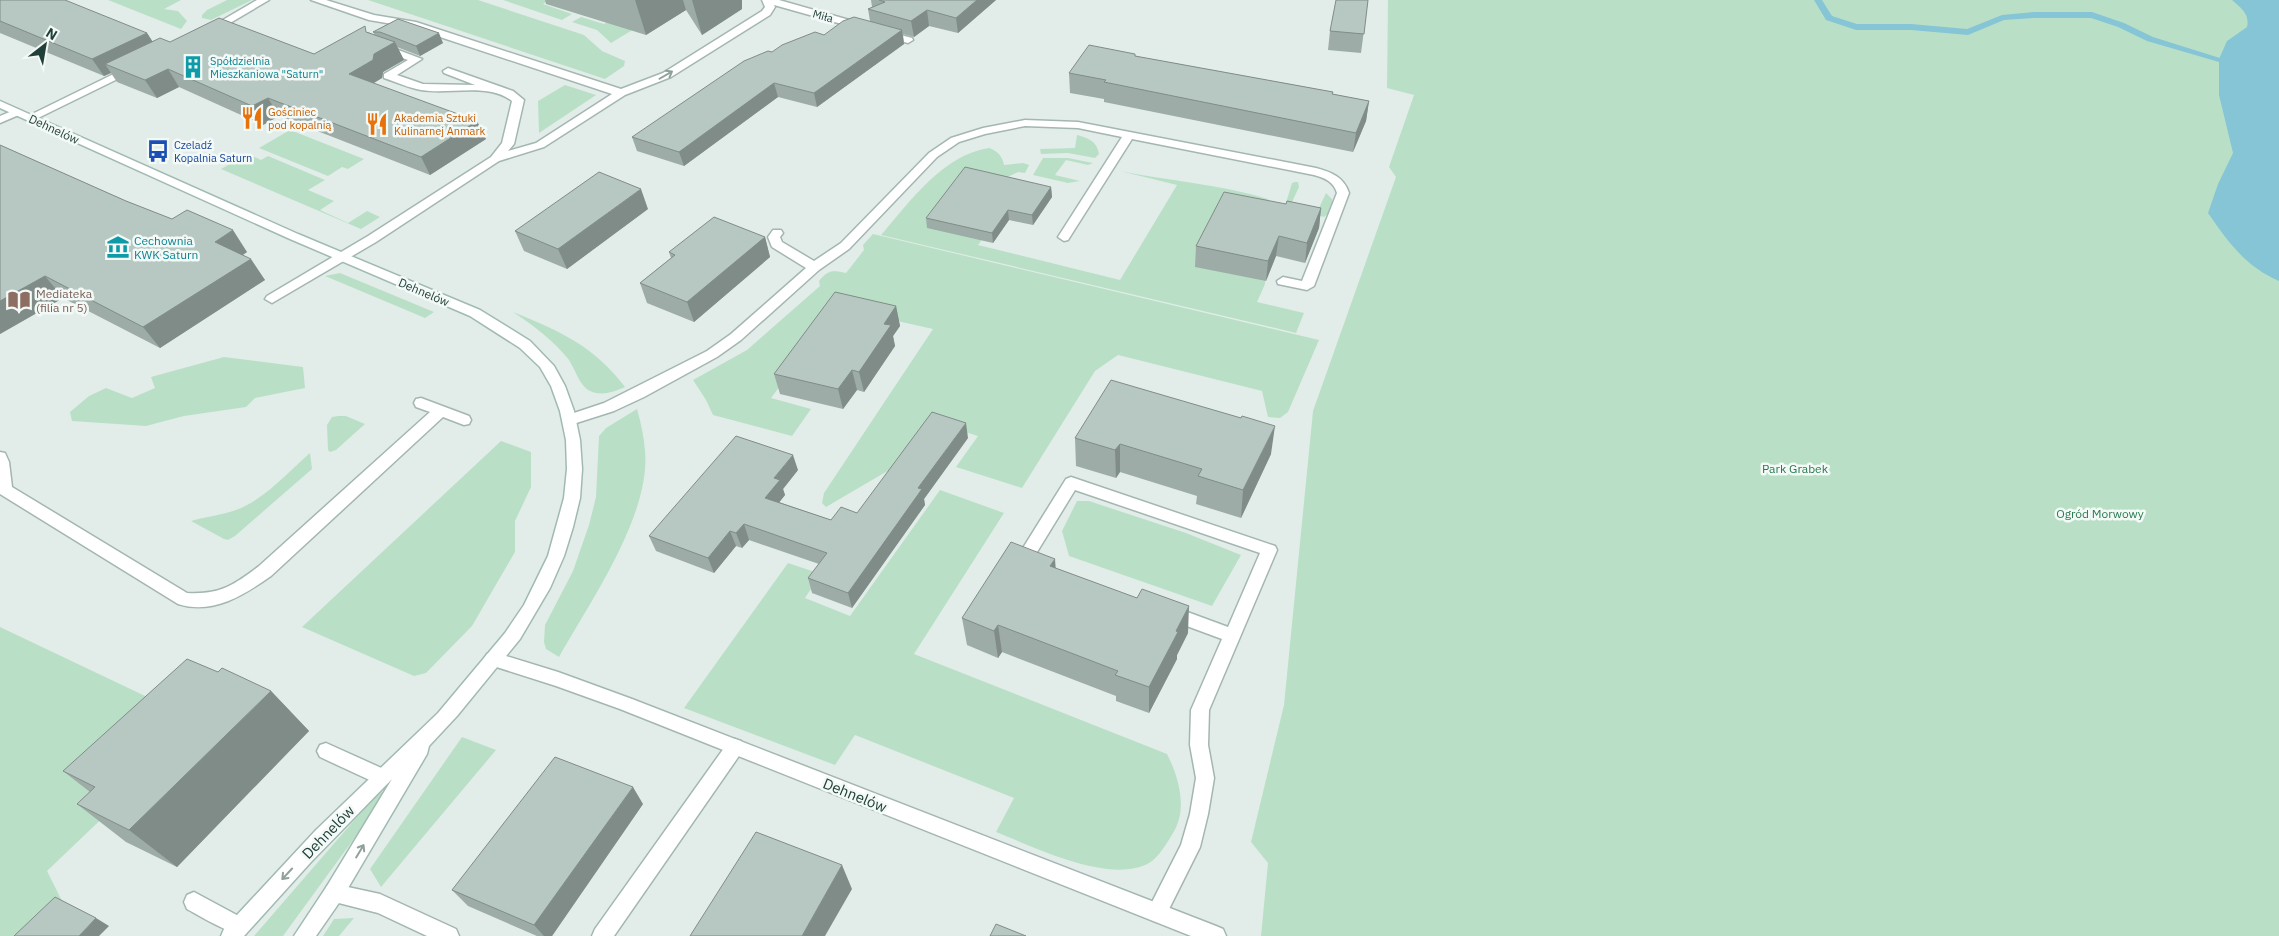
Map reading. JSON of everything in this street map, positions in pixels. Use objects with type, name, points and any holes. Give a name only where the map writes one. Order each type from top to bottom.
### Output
[{"type":"street","points":[[201,34],[264,0]]},
{"type":"street","points":[[316,0],[373,18],[412,24],[622,93]]},
{"type":"street","points":[[272,299],[341,258],[495,159],[540,145],[622,93],[667,75],[756,20],[770,7],[767,0]]},
{"type":"street","name":"Miła","points":[[767,0],[908,40]]},
{"type":"street","points":[[380,46],[417,59],[388,76],[408,84],[433,88],[483,88],[508,93]]},
{"type":"street","points":[[30,118],[139,64]]},
{"type":"street","points":[[448,72],[508,93],[518,100],[508,144],[495,159]]},
{"type":"street","name":"Dehnelów","points":[[0,104],[341,258],[458,306],[511,334],[544,363],[553,375],[570,420],[574,439],[574,473],[570,510],[564,532],[546,577],[525,618],[430,734],[382,777],[235,931]]},
{"type":"street","points":[[0,120],[17,112]]},
{"type":"street","points":[[570,420],[609,407],[639,393],[722,348],[751,325],[814,267],[845,246],[933,155],[955,140],[983,131],[1025,123],[1078,125],[1294,168],[1327,176],[1337,181],[1342,186],[1343,193],[1306,286],[1283,281]]},
{"type":"street","points":[[1064,236],[1129,135]]},
{"type":"street","points":[[777,234],[774,237],[776,244],[814,267]]},
{"type":"street","points":[[420,404],[464,420]]},
{"type":"street","points":[[0,457],[5,490],[184,599],[205,602],[236,593],[265,571],[441,411]]},
{"type":"street","points":[[1051,570],[1024,560],[1071,483],[1269,550],[1200,710],[1199,745],[1205,778],[1194,830],[1190,847],[1157,912]]},
{"type":"street","points":[[1152,606],[1233,636]]},
{"type":"street","name":"Dehnelów","points":[[493,659],[558,679],[1216,936]]},
{"type":"street","name":"Dehnelów","points":[[304,936],[334,893],[430,734]]},
{"type":"street","points":[[602,936],[735,747]]},
{"type":"street","points":[[326,751],[382,777]]},
{"type":"street","points":[[334,893],[380,904],[449,936]]},
{"type":"street","points":[[194,902],[235,931]]},
{"type":"green space","points":[[108,0],[181,0],[164,9],[178,11],[187,21],[181,29]]},
{"type":"green space","points":[[227,0],[252,0],[211,20],[202,18],[202,15],[207,10]]},
{"type":"green space","points":[[368,0],[478,0],[584,35],[602,51],[625,61],[624,66],[605,79]]},
{"type":"green space","points":[[503,0],[549,0],[543,4],[572,14],[562,20]]},
{"type":"green space","points":[[643,0],[682,0],[611,43],[597,30],[572,22],[581,17],[604,24]]},
{"type":"green space","name":"Park Grabek","points":[[1388,0],[2279,0],[2279,936],[1261,936],[1268,863],[1251,842],[1284,705],[1313,411],[1396,177],[1389,167],[1414,95],[1387,88]]},
{"type":"green space","points":[[565,85],[596,95],[539,133],[538,101]]},
{"type":"green space","points":[[290,130],[364,159],[348,169],[342,167],[328,176],[259,148]]},
{"type":"green space","points":[[1077,135],[1094,143],[1099,154],[1095,158],[1068,153],[1041,154],[1040,149],[1075,148]]},
{"type":"green space","points":[[989,148],[999,154],[1004,165],[1023,163],[1029,165],[1025,173],[1018,172],[995,183],[981,241],[978,245],[1120,280],[1177,185],[1120,171],[1213,186],[1268,199],[1265,284],[1257,302],[1304,313],[1296,333],[881,235],[928,182],[942,170],[972,152]]},
{"type":"green space","points":[[248,154],[261,160],[268,156],[325,180],[308,190],[334,201],[320,210],[348,223],[367,211],[380,217],[361,229],[221,169]]},
{"type":"green space","points":[[1043,158],[1068,158],[1093,163],[1088,165],[1066,160],[1055,175],[1080,181],[1068,183],[1033,175]]},
{"type":"green space","points":[[1298,182],[1299,187],[1292,202],[1319,208],[1326,193],[1332,199],[1332,210],[1324,217],[1285,206],[1292,183]]},
{"type":"green space","points":[[873,234],[1319,340],[1288,412],[1280,418],[1268,417],[1262,391],[1118,355],[1095,371],[1022,488],[956,467],[978,436],[931,421],[908,459],[826,507],[822,503],[824,493],[933,329],[839,308],[771,398],[811,409],[792,436],[713,415],[693,380],[747,350],[820,286],[819,281],[825,275],[834,271],[846,273],[864,250],[863,245]]},
{"type":"green space","points":[[340,273],[434,312],[425,318],[325,276]]},
{"type":"green space","points":[[513,312],[575,341],[601,361],[625,387],[612,392],[602,393],[588,390],[569,360],[556,346],[536,328]]},
{"type":"green space","points":[[224,357],[303,367],[305,388],[255,398],[246,407],[184,416],[146,426],[72,421],[70,412],[89,396],[106,388],[132,398],[155,388],[151,377]]},
{"type":"green space","points":[[637,409],[645,451],[644,476],[638,502],[629,530],[616,557],[559,657],[546,649],[544,642],[545,625],[573,571],[589,525],[596,497],[599,436],[606,428]]},
{"type":"green space","points":[[346,416],[365,424],[336,450],[330,452],[328,450],[327,425],[332,417]]},
{"type":"green space","points":[[501,441],[531,452],[531,487],[515,521],[515,552],[472,626],[426,673],[414,676],[302,627]]},
{"type":"green space","points":[[310,453],[312,469],[228,540],[191,521],[231,512],[256,500]]},
{"type":"green space","points":[[940,490],[1004,513],[914,654],[1167,754],[1178,783],[1181,804],[1180,814],[1178,824],[1168,841],[1159,854],[1149,863],[1133,869],[1114,870],[1093,867],[1051,854],[996,832],[1014,798],[855,735],[835,765],[684,708],[788,563],[821,574],[805,598],[850,616]]},
{"type":"green space","points":[[1077,501],[1089,501],[1186,533],[1241,555],[1212,606],[1069,556],[1062,531]]},
{"type":"green space","points":[[0,627],[202,723],[47,871],[65,907],[35,936],[0,936]]},
{"type":"green space","points":[[462,737],[496,750],[381,887],[370,869]]},
{"type":"green space","points":[[382,792],[384,795],[380,803],[283,936],[254,936],[376,795]]},
{"type":"green space","points":[[354,918],[339,936],[323,936],[334,919]]},
{"type":"water","points":[[2232,0],[2279,0],[2279,281],[2247,261],[2231,244],[2208,213],[2218,184],[2233,153],[2219,95],[2219,59],[2227,41],[2247,27],[2248,22],[2244,12]]},
{"type":"building","points":[[0,0],[65,0],[147,33],[92,59],[0,21]]},
{"type":"building","points":[[879,0],[977,0],[956,18],[927,10],[911,21],[868,9],[885,2]]},
{"type":"building","points":[[1336,0],[1368,0],[1364,34],[1330,31]]},
{"type":"building","points":[[854,17],[902,30],[814,93],[774,83],[679,152],[632,137],[744,61],[768,51],[772,52],[782,45],[815,32],[824,35],[843,21]]},
{"type":"building","points":[[219,18],[314,54],[365,26],[366,32],[395,42],[374,54],[373,60],[349,74],[477,121],[421,157],[268,98],[252,106],[168,69],[145,80],[105,64],[160,38],[170,42]]},
{"type":"building","points":[[398,19],[439,33],[416,46],[380,32],[373,32]]},
{"type":"building","points":[[1089,45],[1135,54],[1135,56],[1333,92],[1332,94],[1369,101],[1356,133],[1104,82],[1106,80],[1069,73]]},
{"type":"building","name":"Cechownia KWK Saturn","points":[[0,145],[126,201],[172,219],[187,210],[233,230],[215,242],[251,259],[143,327],[45,276],[0,301]]},
{"type":"building","points":[[965,167],[1051,187],[1032,215],[1008,210],[992,233],[926,218]]},
{"type":"building","points":[[599,172],[641,189],[558,249],[515,231]]},
{"type":"building","points":[[1224,192],[1286,204],[1287,201],[1321,208],[1307,243],[1279,236],[1268,261],[1196,246]]},
{"type":"building","points":[[714,217],[765,237],[687,302],[640,283],[675,255],[669,252]]},
{"type":"building","points":[[835,292],[896,306],[884,324],[891,325],[859,372],[852,370],[838,389],[774,374]]},
{"type":"building","points":[[1111,380],[1275,426],[1243,490],[1198,476],[1202,469],[1120,444],[1115,450],[1075,438]]},
{"type":"building","points":[[932,412],[966,423],[918,488],[922,489],[848,593],[808,578],[827,553],[744,524],[736,533],[730,531],[708,558],[649,536],[736,436],[793,455],[774,478],[780,480],[765,498],[831,520],[841,507],[857,513]]},
{"type":"building","points":[[1011,542],[1055,559],[1050,566],[1137,598],[1142,589],[1189,606],[1176,631],[1178,632],[1149,687],[1115,675],[1118,671],[998,625],[994,631],[962,618]]},
{"type":"building","points":[[187,659],[218,672],[222,668],[271,691],[129,830],[77,804],[95,787],[63,771]]},
{"type":"building","points":[[555,757],[633,787],[534,925],[452,890]]},
{"type":"building","points":[[756,832],[842,865],[802,936],[690,936]]},
{"type":"building","points":[[55,897],[96,918],[79,936],[14,936]]},
{"type":"building","points":[[996,924],[1026,936],[990,936]]},
{"type":"waterway","points":[[1818,0],[1829,18],[1856,27],[1911,27],[1968,32],[2002,18],[2034,15],[2092,15],[2121,25],[2150,39],[2219,59]]},
{"type":"place","name":"Spółdzielnia Mieszkaniowa \"Saturn\"","points":[[193,67]]},
{"type":"place","name":"Gościniec pod kopalnią","points":[[252,118]]},
{"type":"place","name":"Akademia Sztuki Kulinarnej Anmark","points":[[377,124]]},
{"type":"place","name":"Czeladź Kopalnia Saturn","points":[[158,151]]},
{"type":"place","name":"Cechownia KWK Saturn","points":[[118,247]]},
{"type":"place","name":"Mediateka (filia nr 5)","points":[[19,300]]},
{"type":"park label","name":"Ogród Morwowy","points":[[2100,513]]}]
